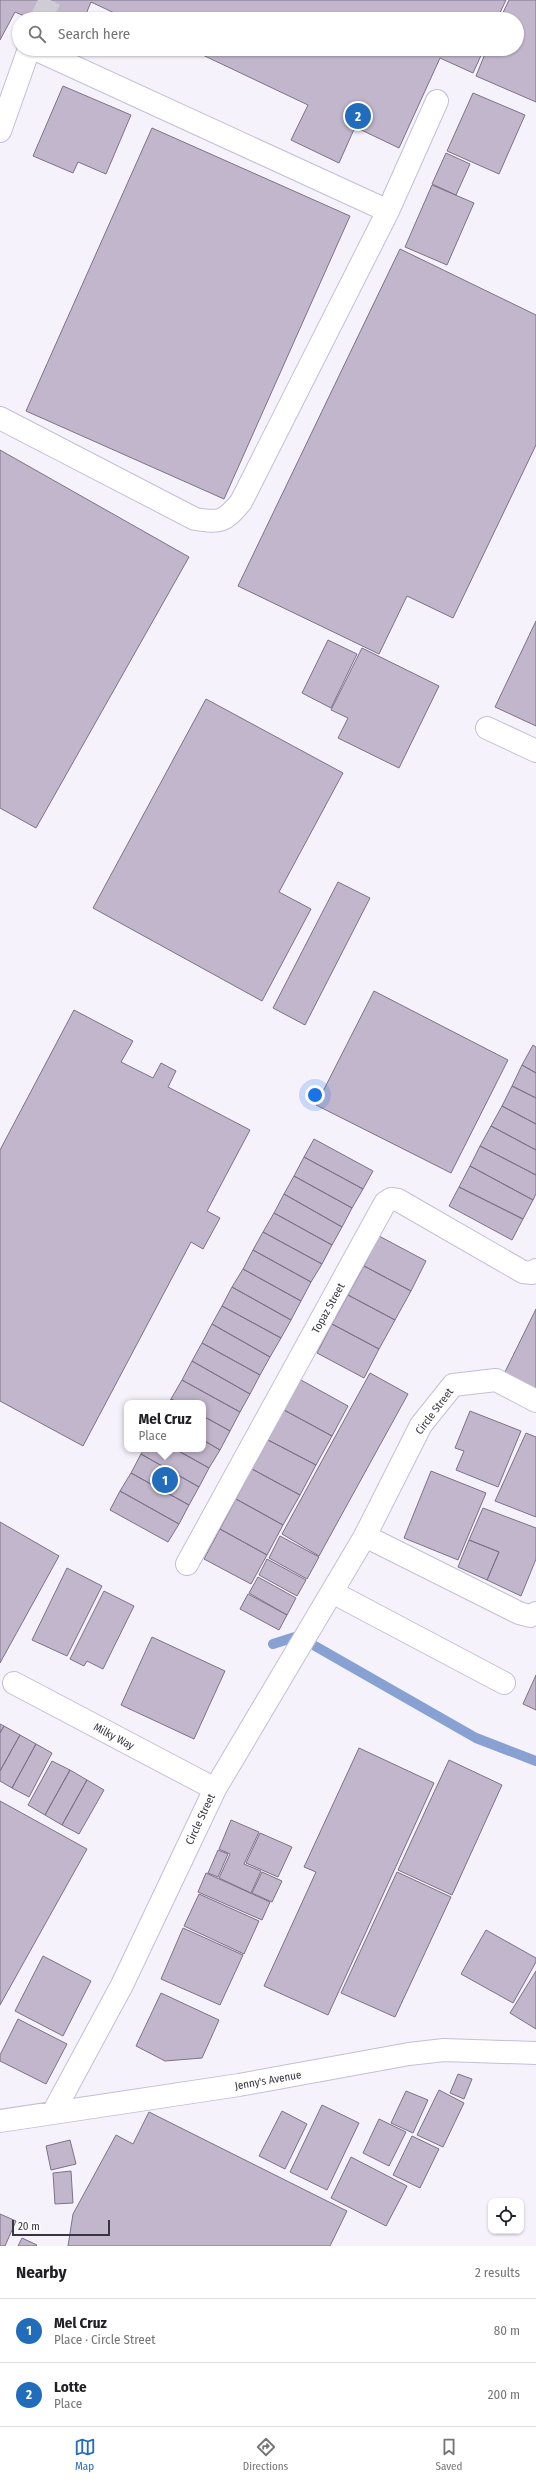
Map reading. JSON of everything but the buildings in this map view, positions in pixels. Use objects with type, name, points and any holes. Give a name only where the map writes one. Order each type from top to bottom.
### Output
[{"type":"street","points":[[0,131],[27,56]]},
{"type":"street","points":[[49,56],[388,211]]},
{"type":"street","points":[[0,418],[195,519],[217,522],[228,517],[241,502],[388,211],[437,101]]},
{"type":"street","points":[[486,728],[536,751]]},
{"type":"street","name":"Topaz Street","points":[[187,1564],[385,1203],[391,1199],[398,1200],[523,1272],[532,1273],[536,1270]]},
{"type":"street","name":"Circle Street","points":[[54,2111],[122,1985],[215,1789],[365,1536],[421,1425],[453,1385],[496,1380],[536,1401]]},
{"type":"street","points":[[365,1536],[519,1613],[530,1616],[536,1613]]},
{"type":"street","points":[[332,1592],[504,1683]]},
{"type":"street","name":"Milky Way","points":[[14,1683],[215,1789]]},
{"type":"street","name":"Jenny's Avenue","points":[[0,2121],[54,2111],[239,2085],[416,2053],[444,2050],[536,2053]]},
{"type":"waterway","points":[[273,1644],[298,1636]]},
{"type":"waterway","points":[[315,1646],[476,1738],[536,1761]]},
{"type":"tunnel","points":[[44,12],[50,0]]},
{"type":"place","name":"Lotte","points":[[358,116]]},
{"type":"place","name":"Mel Cruz","points":[[165,1480]]}]
